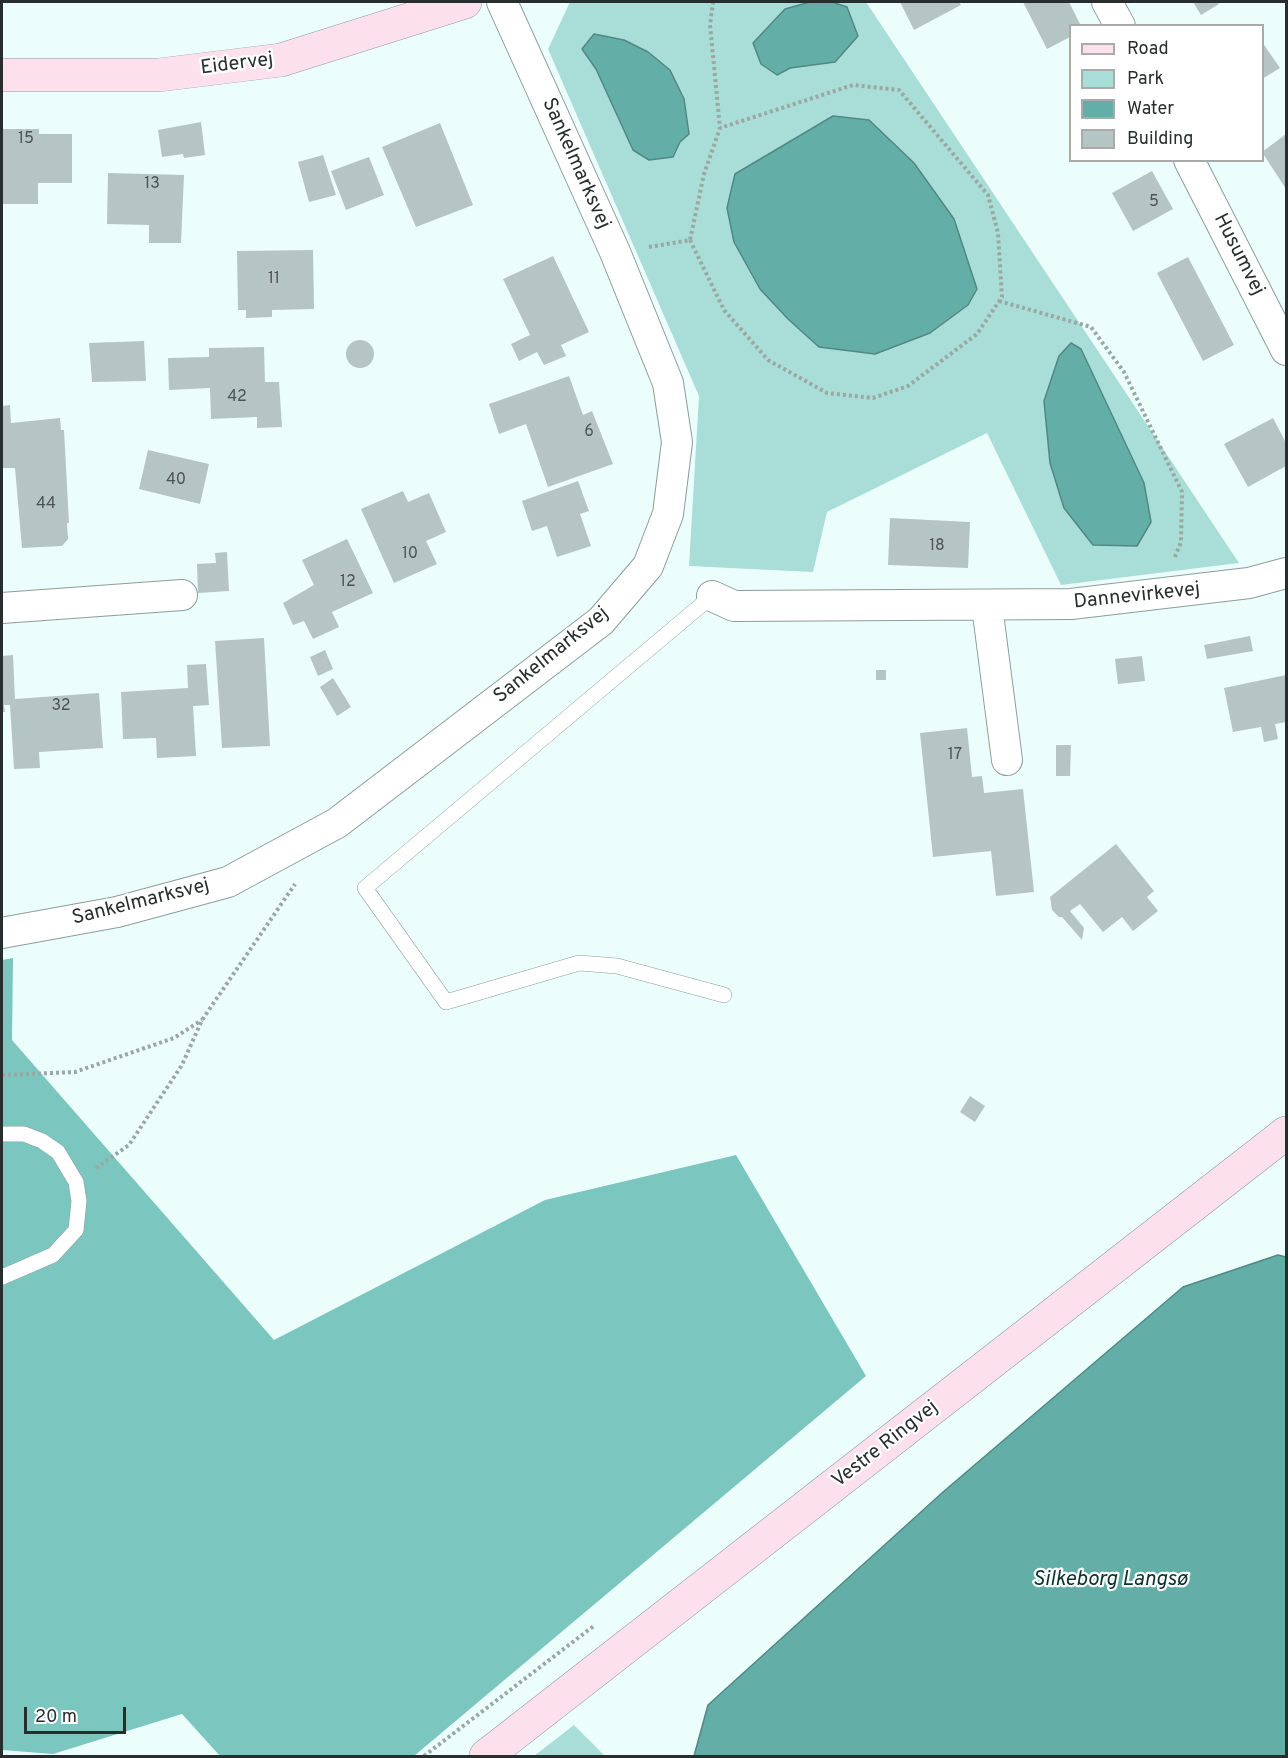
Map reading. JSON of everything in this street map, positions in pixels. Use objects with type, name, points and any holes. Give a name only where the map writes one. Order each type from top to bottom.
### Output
[{"type":"main road","name":"Eidervej","points":[[2,75],[159,75],[281,60],[465,2]]},
{"type":"main road","name":"Vestre Ringvej","points":[[486,1756],[1287,1133]]},
{"type":"street","name":"Sankelmarksvej","points":[[2,933],[117,912],[228,882],[337,823],[601,621],[648,566],[668,514],[677,442],[668,383],[615,252],[502,2]]},
{"type":"street","points":[[1107,2],[1119,24]]},
{"type":"street","name":"Husumvej","points":[[1190,162],[1287,350]]},
{"type":"street","name":"Dannevirkevej","points":[[712,596],[735,606],[1071,604],[1249,584],[1287,573]]},
{"type":"street","points":[[2,608],[182,595]]},
{"type":"street","points":[[987,606],[1007,760]]},
{"type":"lane","points":[[712,596],[365,888],[446,1002],[579,963],[616,966],[724,995]]},
{"type":"lane","points":[[2,1134],[24,1134],[42,1141],[58,1152],[76,1182],[79,1202],[76,1230],[53,1255],[2,1277]]},
{"type":"path","points":[[713,2],[710,25],[720,128],[704,174],[690,240],[724,310],[768,360],[828,393],[873,398],[908,386],[977,334],[1002,297],[998,233],[987,195],[899,90],[853,85],[720,128]]},
{"type":"path","points":[[615,252],[690,240]]},
{"type":"path","points":[[999,301],[1091,327],[1124,372],[1182,492],[1181,542],[1161,595]]},
{"type":"path","points":[[76,1182],[129,1145],[182,1065],[202,1020],[296,882]]},
{"type":"path","points":[[2,1075],[75,1072],[174,1038],[202,1020]]},
{"type":"green space","points":[[570,2],[866,2],[1239,563],[1061,585],[987,433],[827,512],[813,572],[689,566],[699,396],[548,49]]},
{"type":"green space","points":[[574,1725],[605,1756],[534,1756]]},
{"type":"shaded area","points":[[13,958],[12,1040],[274,1340],[545,1200],[736,1155],[866,1376],[414,1756],[220,1756],[182,1714],[53,1754],[2,1750],[2,960]]},
{"type":"water","points":[[810,2],[832,2],[847,7],[858,36],[835,62],[790,68],[777,75],[761,64],[753,43],[785,9]]},
{"type":"water","points":[[594,34],[624,40],[648,52],[670,70],[684,99],[689,134],[680,142],[673,157],[649,160],[633,150],[596,69],[582,49]]},
{"type":"water","points":[[833,116],[869,120],[914,163],[954,219],[977,289],[968,305],[930,333],[875,354],[819,347],[788,319],[760,289],[734,242],[727,208],[735,174]]},
{"type":"water","points":[[1071,343],[1081,349],[1144,483],[1151,522],[1137,546],[1093,545],[1064,508],[1050,463],[1044,401],[1059,356]]},
{"type":"water","name":"Silkeborg Langsø","points":[[1278,1255],[1286,1257],[1286,1756],[694,1756],[708,1705],[943,1492],[1183,1287]]},
{"type":"building","points":[[900,2],[959,2],[961,5],[914,30]]},
{"type":"building","points":[[1023,2],[1069,2],[1080,24],[1069,24],[1069,38],[1047,49]]},
{"type":"building","points":[[1193,2],[1217,2],[1219,4],[1201,15]]},
{"type":"building","points":[[1264,45],[1280,68],[1264,78]]},
{"type":"building","points":[[201,122],[205,155],[184,158],[183,154],[162,157],[158,130]]},
{"type":"building","points":[[440,123],[473,205],[416,227],[382,147]]},
{"type":"building","points":[[2,129],[39,129],[39,134],[72,134],[72,183],[38,183],[38,204],[3,204]]},
{"type":"building","points":[[1286,134],[1286,189],[1264,155],[1264,150]]},
{"type":"building","points":[[323,155],[336,195],[309,202],[298,162]]},
{"type":"building","points":[[369,157],[384,195],[346,210],[331,171]]},
{"type":"building","points":[[1152,171],[1173,209],[1133,231],[1112,193]]},
{"type":"building","points":[[108,173],[184,175],[181,243],[149,243],[149,225],[107,224]]},
{"type":"building","points":[[313,250],[314,309],[272,310],[272,317],[246,318],[246,310],[238,310],[237,251]]},
{"type":"building","points":[[553,256],[589,332],[561,345],[566,356],[544,365],[537,352],[519,361],[511,344],[530,335],[503,279]]},
{"type":"building","points":[[1188,257],[1234,345],[1203,361],[1157,273]]},
{"type":"building","points":[[360,340],[370,344],[374,354],[370,364],[360,368],[350,364],[346,354],[350,344]]},
{"type":"building","points":[[144,341],[146,381],[92,382],[89,343]]},
{"type":"building","points":[[264,347],[265,382],[279,382],[282,427],[257,428],[257,417],[211,419],[210,388],[169,390],[168,358],[209,357],[209,348]]},
{"type":"building","points":[[569,376],[583,415],[592,411],[613,464],[548,487],[526,424],[499,434],[489,404]]},
{"type":"building","points":[[10,405],[11,423],[60,418],[61,430],[64,430],[69,523],[67,523],[68,539],[62,546],[22,548],[15,468],[2,468],[2,406]]},
{"type":"building","points":[[1273,418],[1286,443],[1286,466],[1248,487],[1224,444]]},
{"type":"building","points":[[148,450],[209,464],[200,504],[139,489]]},
{"type":"building","points":[[578,481],[589,511],[580,514],[591,546],[557,557],[547,526],[532,531],[522,501]]},
{"type":"building","points":[[403,491],[408,502],[429,493],[446,532],[426,541],[437,564],[394,583],[361,509]]},
{"type":"building","points":[[890,518],[970,522],[968,568],[888,565]]},
{"type":"building","points":[[347,539],[373,593],[332,612],[339,627],[313,639],[304,621],[293,625],[283,603],[314,585],[302,560]]},
{"type":"building","points":[[227,552],[229,591],[198,593],[197,564],[216,563],[215,553]]},
{"type":"building","points":[[1250,636],[1253,651],[1207,659],[1204,645]]},
{"type":"building","points":[[264,638],[270,746],[222,748],[215,641]]},
{"type":"building","points":[[325,650],[333,669],[318,676],[310,657]]},
{"type":"building","points":[[13,655],[15,699],[99,693],[103,748],[39,752],[40,768],[14,769],[10,705],[4,705],[5,712],[2,712],[2,656]]},
{"type":"building","points":[[1142,656],[1145,681],[1118,684],[1115,659]]},
{"type":"building","points":[[206,664],[209,705],[193,706],[196,756],[157,758],[156,738],[123,739],[121,692],[188,688],[187,665]]},
{"type":"building","points":[[876,670],[886,670],[886,680],[876,680]]},
{"type":"building","points":[[1286,675],[1286,722],[1275,724],[1278,739],[1264,742],[1261,727],[1233,732],[1224,688]]},
{"type":"building","points":[[333,678],[351,707],[337,716],[320,687]]},
{"type":"building","points":[[967,728],[972,777],[982,776],[984,793],[1023,789],[1034,892],[996,896],[991,851],[933,857],[920,733]]},
{"type":"building","points":[[1056,745],[1071,745],[1070,776],[1056,776]]},
{"type":"building","points":[[1116,844],[1154,891],[1147,897],[1158,911],[1133,931],[1122,917],[1103,932],[1080,904],[1070,911],[1084,928],[1082,940],[1062,917],[1052,910],[1050,897]]},
{"type":"building","points":[[970,1096],[985,1106],[975,1122],[960,1112]]}]
